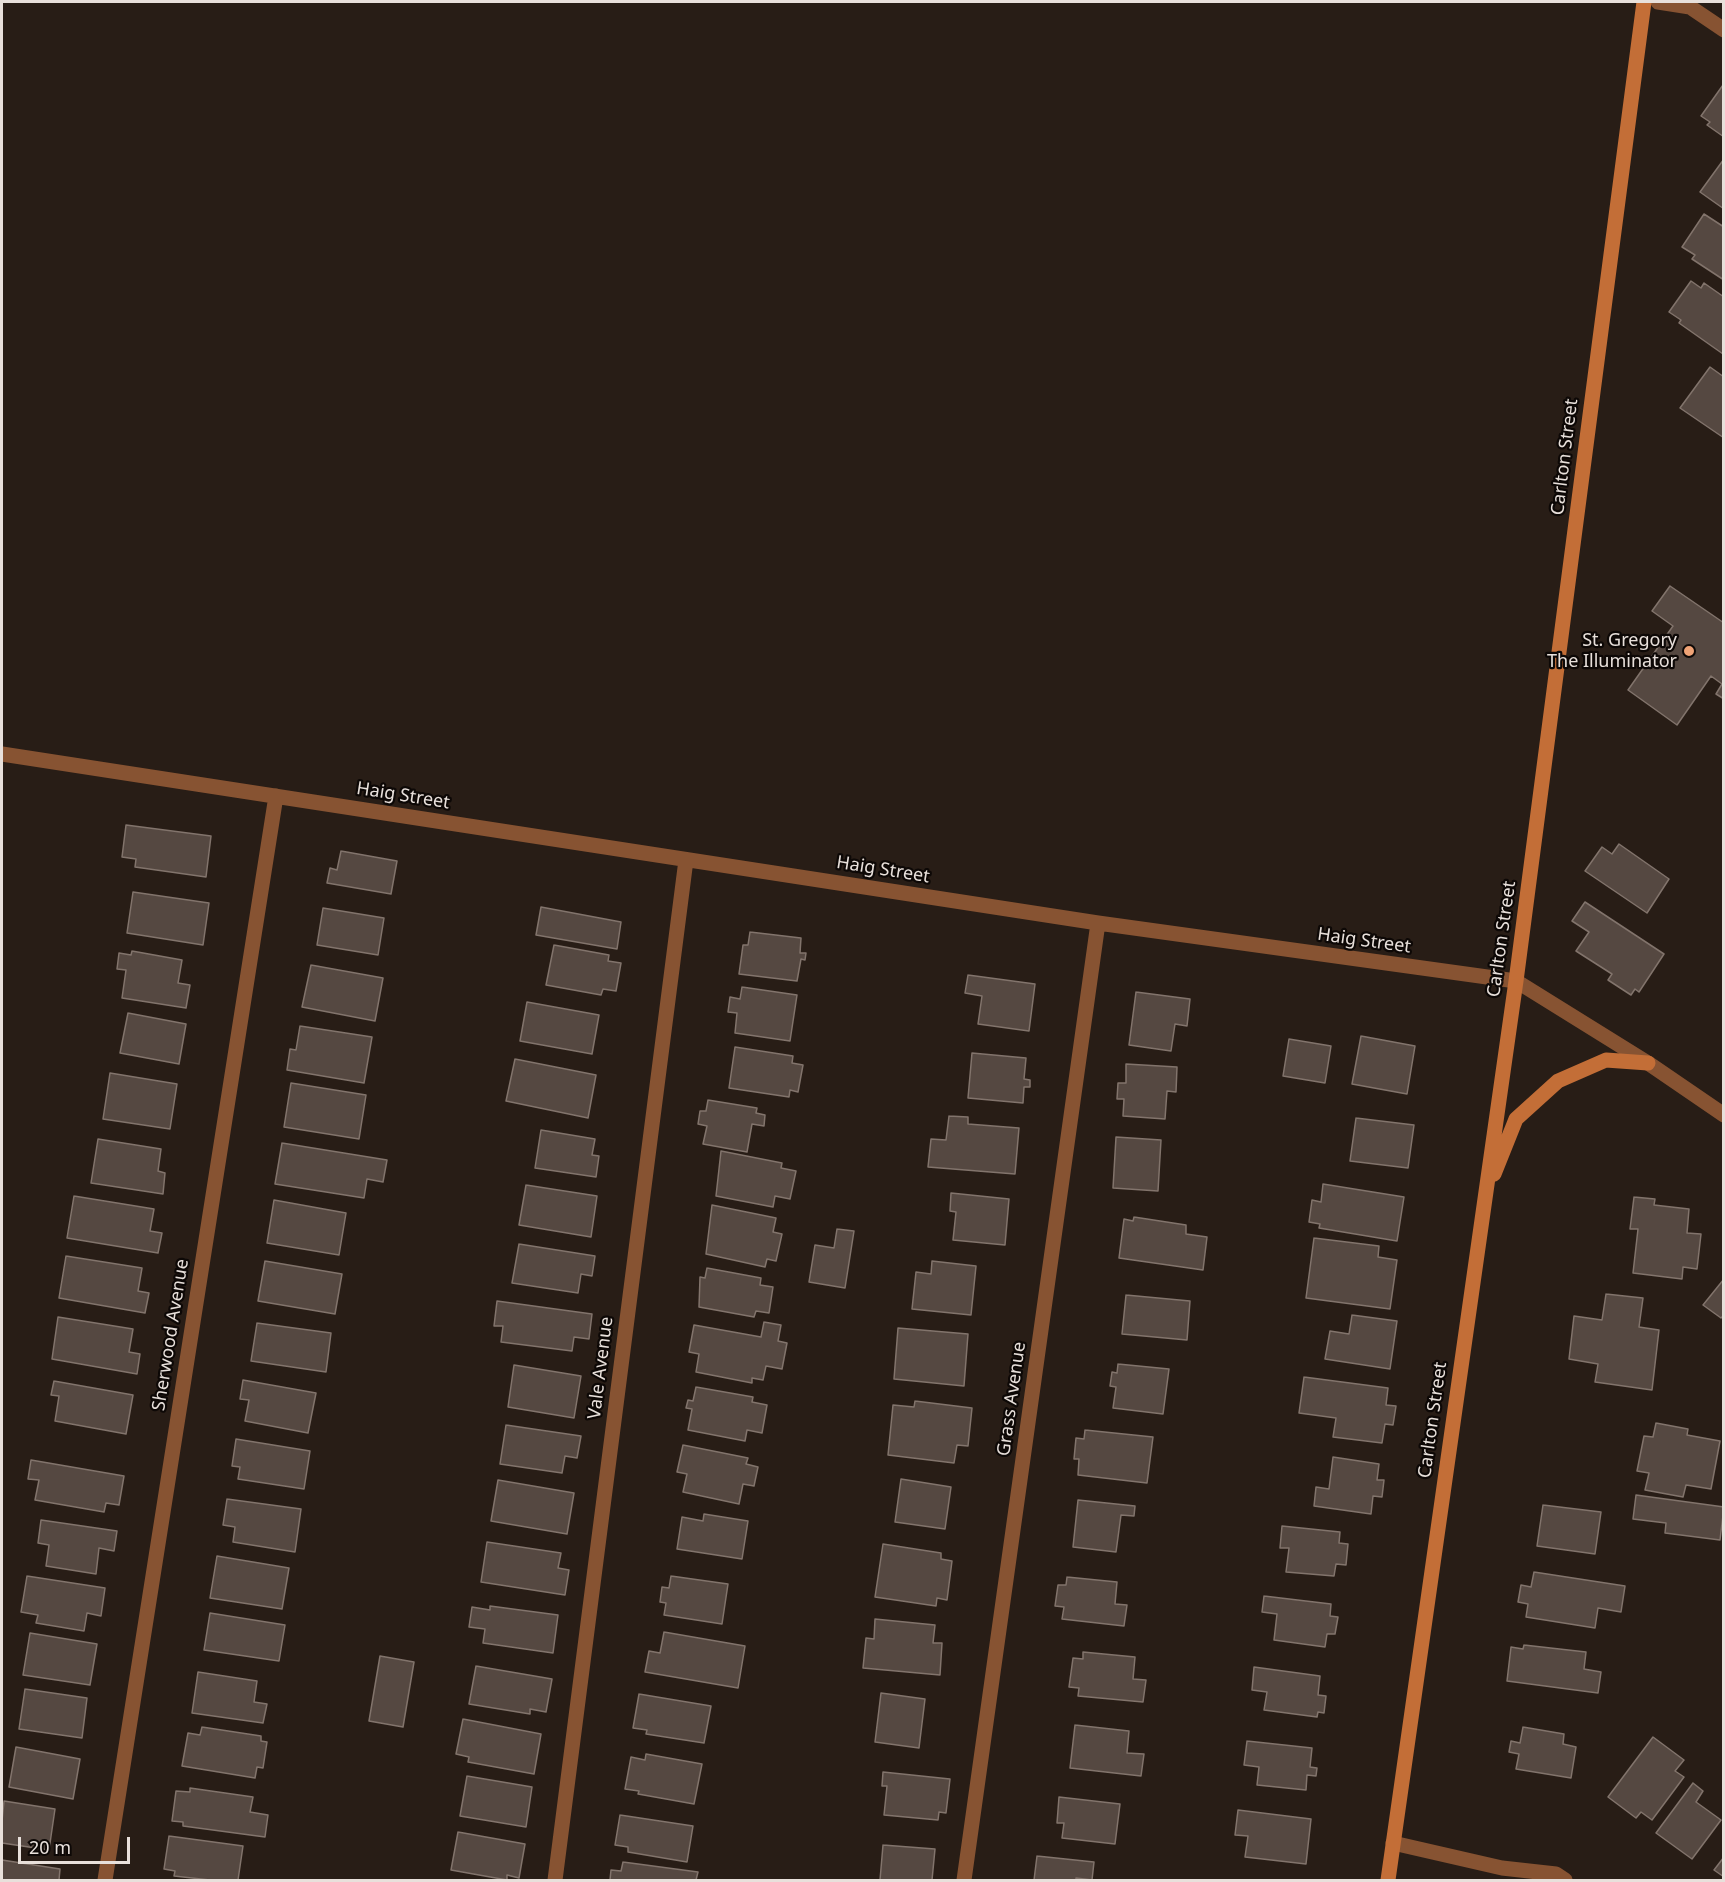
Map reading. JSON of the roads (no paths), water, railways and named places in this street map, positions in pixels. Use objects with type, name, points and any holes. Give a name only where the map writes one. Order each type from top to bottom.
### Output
[{"type":"main road","name":"Carlton Street","points":[[1388,1881],[1516,981],[1644,2]]},
{"type":"main road","points":[[1484,1199],[1516,1119],[1558,1081],[1606,1060],[1648,1063]]},
{"type":"street","points":[[1658,2],[1690,7],[1724,30]]},
{"type":"street","name":"Haig Street","points":[[2,754],[1098,923],[1516,981],[1648,1063],[1724,1115]]},
{"type":"street","name":"Sherwood Avenue","points":[[105,1881],[276,796]]},
{"type":"street","name":"Vale Avenue","points":[[555,1881],[686,860]]},
{"type":"street","name":"Grass Avenue","points":[[964,1881],[1098,923]]},
{"type":"street","points":[[1393,1843],[1506,1874],[1556,1874],[1565,1881]]},
{"type":"place","name":"St. Gregory The Illuminator","points":[[1689,651]]}]
